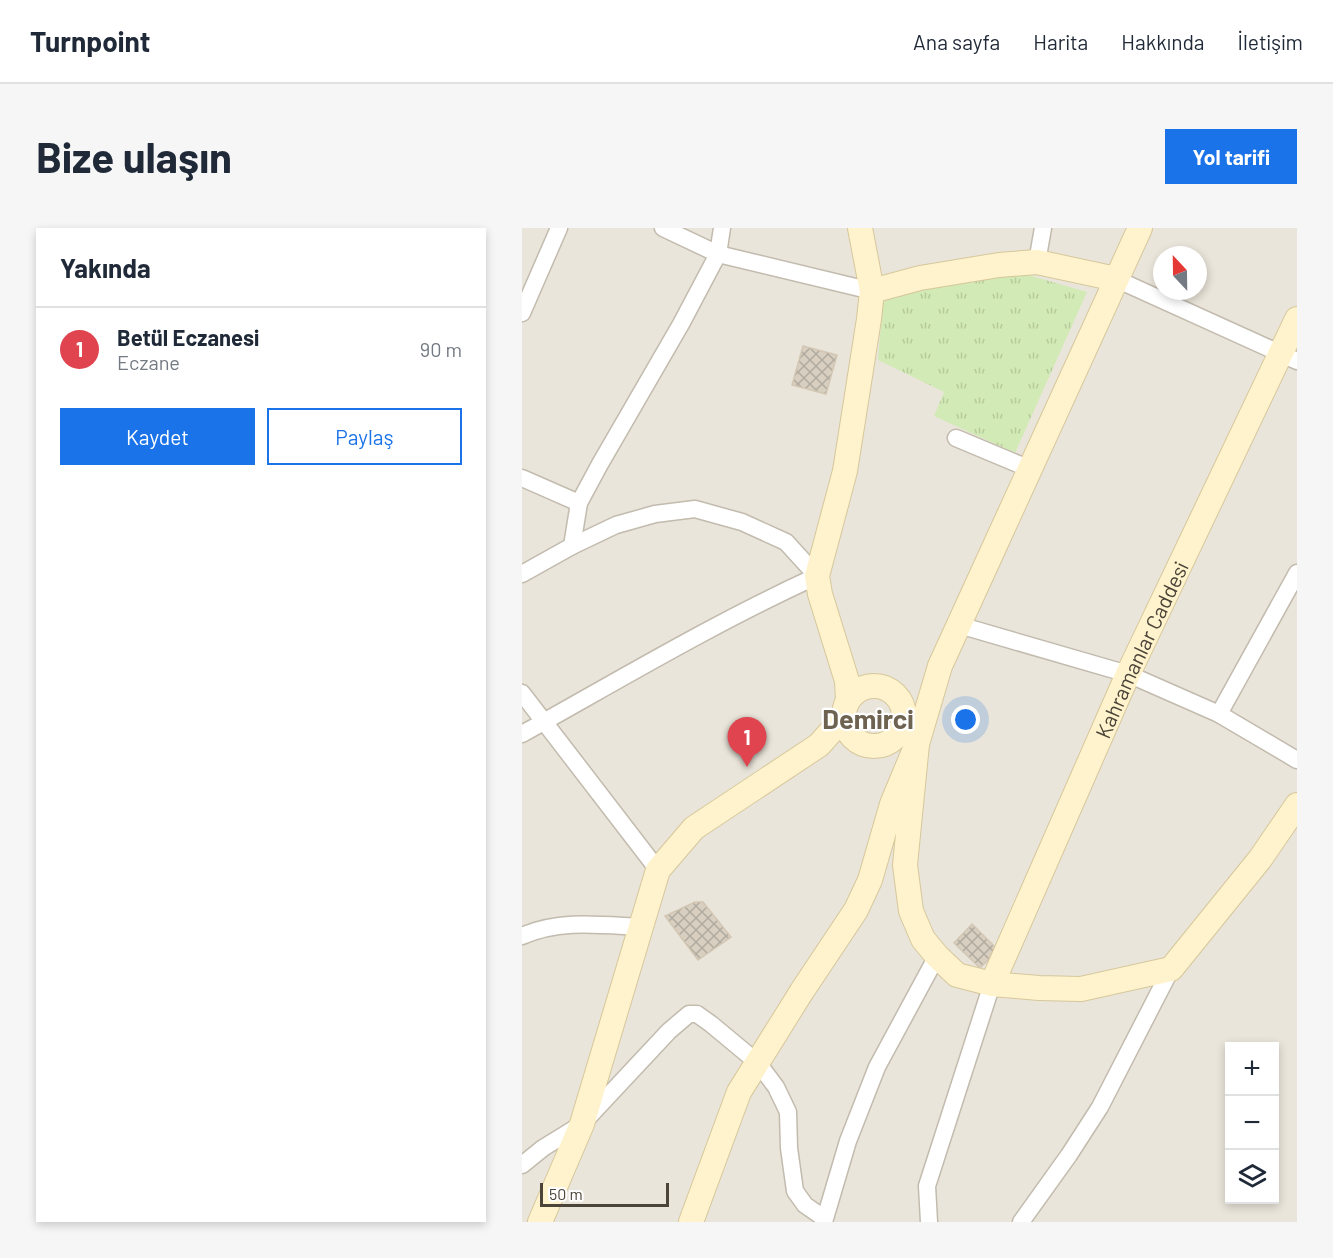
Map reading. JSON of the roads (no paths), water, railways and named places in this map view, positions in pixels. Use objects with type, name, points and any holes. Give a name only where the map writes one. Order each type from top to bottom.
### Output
[{"type":"street","points":[[522,313],[559,228]]},
{"type":"street","points":[[663,228],[718,254],[872,291],[920,278],[999,265],[1037,262],[1116,279],[1289,357]]},
{"type":"street","points":[[572,546],[579,503],[681,324],[718,254],[722,228]]},
{"type":"street","points":[[1037,262],[1044,228]]},
{"type":"street","points":[[691,1222],[739,1092],[856,910],[870,880],[892,804],[917,744],[940,666],[1140,228]]},
{"type":"street","points":[[864,232],[872,291],[869,319],[845,471],[817,576],[820,594],[847,681],[845,728],[850,736],[866,746],[885,744],[899,732],[904,714]]},
{"type":"street","name":"Kahramanlar Caddesi","points":[[992,984],[1128,674],[1289,357],[1297,319]]},
{"type":"street","points":[[956,438],[1030,469]]},
{"type":"street","points":[[522,478],[579,503]]},
{"type":"street","points":[[522,574],[616,525],[655,514],[695,509],[742,522],[786,542],[817,576]]},
{"type":"street","points":[[1219,714],[1297,573]]},
{"type":"street","points":[[522,734],[728,620],[817,576]]},
{"type":"street","points":[[959,625],[1128,674],[1219,714],[1297,760]]},
{"type":"street","points":[[837,647],[871,686]]},
{"type":"street","points":[[540,1222],[582,1124],[658,870],[694,828],[819,745],[846,709],[854,693],[862,688],[881,687],[897,697],[917,744],[905,865],[910,911],[923,939],[957,975],[992,984],[1081,989],[1171,969]]},
{"type":"street","points":[[522,693],[658,870]]},
{"type":"street","points":[[1021,1222],[1100,1107],[1171,969],[1260,860],[1297,805]]},
{"type":"street","points":[[522,936],[556,926],[575,924],[641,927]]},
{"type":"street","points":[[522,1166],[543,1148],[582,1124],[669,1030],[689,1014],[697,1014],[758,1063],[776,1087],[788,1112],[789,1148],[795,1191],[805,1205],[824,1220],[848,1141],[877,1067],[937,956]]},
{"type":"street","points":[[929,1222],[927,1186],[992,984]]},
{"type":"place","name":"Betül Eczanesi","points":[[747,767]]},
{"type":"district","name":"Demirci","points":[[868,718]]}]
